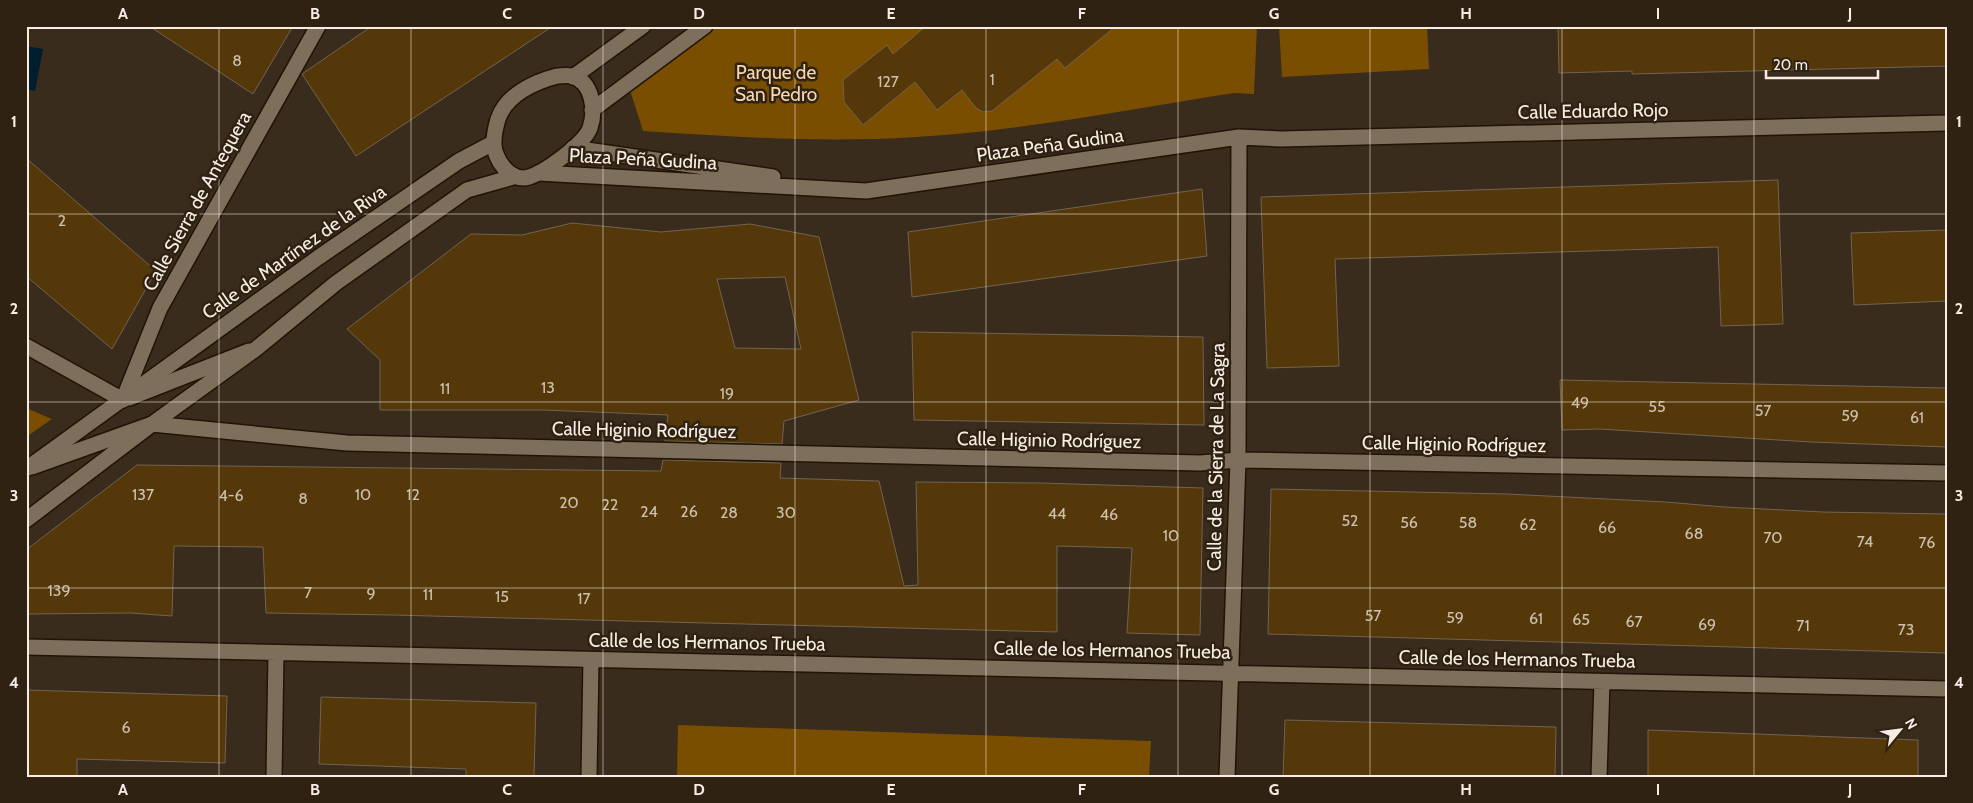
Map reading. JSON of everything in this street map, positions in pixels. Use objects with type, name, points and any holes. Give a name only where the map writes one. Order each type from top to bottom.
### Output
[{"type":"street","name":"Calle Sierra de Antequera","points":[[123,400],[160,308],[318,26]]},
{"type":"street","points":[[573,76],[584,85],[592,97],[590,129],[564,156],[539,173],[526,178],[513,176],[501,164],[493,143],[498,118],[506,105],[524,88],[539,80],[556,76],[573,76],[643,26]]},
{"type":"street","points":[[592,110],[706,26]]},
{"type":"street","name":"Calle Eduardo Rojo","points":[[1239,138],[1281,139],[1947,123]]},
{"type":"street","name":"Plaza Peña Gudina","points":[[539,173],[866,191],[1239,138]]},
{"type":"street","name":"Calle de la Sierra de La Sagra","points":[[1227,777],[1238,460],[1239,138]]},
{"type":"street","name":"Calle de Martínez de la Riva","points":[[26,469],[319,257],[459,161],[493,143]]},
{"type":"street","name":"Plaza Peña Gudina","points":[[573,148],[866,191]]},
{"type":"street","name":"Calle de Martínez de la Riva","points":[[26,520],[152,424],[257,348],[336,283],[467,190],[513,176]]},
{"type":"street","points":[[26,346],[123,400]]},
{"type":"street","name":"Calle de Martínez de la Riva","points":[[123,400],[257,348]]},
{"type":"street","name":"Calle de Martínez de la Riva","points":[[26,469],[152,424]]},
{"type":"street","name":"Calle Higinio Rodríguez","points":[[152,424],[347,443],[1180,463],[1238,460],[1947,473]]},
{"type":"street","name":"Calle de los Hermanos Trueba","points":[[26,647],[1947,689]]},
{"type":"street","points":[[274,777],[276,653]]},
{"type":"street","points":[[589,777],[590,660]]},
{"type":"street","points":[[1599,777],[1602,682]]},
{"type":"green space","name":"Parque de San Pedro","points":[[714,26],[1257,26],[1254,94],[1234,93],[1036,125],[916,137],[813,139],[643,131],[630,90]]},
{"type":"green space","points":[[1279,26],[1427,26],[1429,69],[1282,77]]},
{"type":"green space","points":[[26,408],[52,419],[26,437]]},
{"type":"green space","points":[[678,725],[1151,741],[1149,777],[677,777]]},
{"type":"water","points":[[26,46],[43,49],[35,91],[26,89]]},
{"type":"building","points":[[149,26],[293,26],[253,94]]},
{"type":"building","points":[[372,26],[553,26],[356,156],[302,74]]},
{"type":"building","points":[[926,26],[1116,26],[1065,68],[1057,59],[992,111],[983,112],[976,108],[962,90],[937,110],[915,82],[863,125],[844,102],[843,80],[887,45],[893,54]]},
{"type":"building","points":[[1558,26],[1947,26],[1947,66],[1632,74],[1632,71],[1559,73]]},
{"type":"building","points":[[26,158],[156,271],[112,349],[26,276]]},
{"type":"building","points":[[1778,180],[1783,324],[1721,326],[1718,247],[1335,259],[1339,366],[1267,368],[1261,197]]},
{"type":"building","points":[[1202,189],[1207,256],[912,297],[908,232]]},
{"type":"building","points":[[572,223],[661,232],[750,224],[819,237],[859,400],[784,421],[782,444],[665,441],[668,415],[544,410],[380,410],[380,360],[347,329],[471,234],[522,235]],"holes":[[[785,277],[801,349],[735,348],[717,279]]]},
{"type":"building","points":[[1947,230],[1947,301],[1854,305],[1851,233]]},
{"type":"building","points":[[912,332],[1203,337],[1204,425],[914,420]]},
{"type":"building","points":[[1560,380],[1947,388],[1947,447],[1811,442],[1599,429],[1562,430]]},
{"type":"building","points":[[663,460],[781,463],[780,478],[879,481],[904,586],[918,585],[916,482],[1041,483],[1203,488],[1200,635],[1127,633],[1132,548],[1057,546],[1057,632],[266,613],[263,547],[174,546],[172,616],[131,613],[26,614],[26,550],[137,465],[661,471]]},
{"type":"building","points":[[1271,489],[1507,494],[1823,512],[1947,514],[1947,653],[1268,634]]},
{"type":"building","points":[[26,690],[227,696],[225,763],[77,759],[77,777],[26,777]]},
{"type":"building","points":[[321,697],[536,703],[534,777],[466,777],[466,769],[319,764]]},
{"type":"building","points":[[1285,720],[1556,727],[1555,777],[1283,777]]},
{"type":"building","points":[[1648,730],[1918,740],[1918,777],[1648,777]]}]
